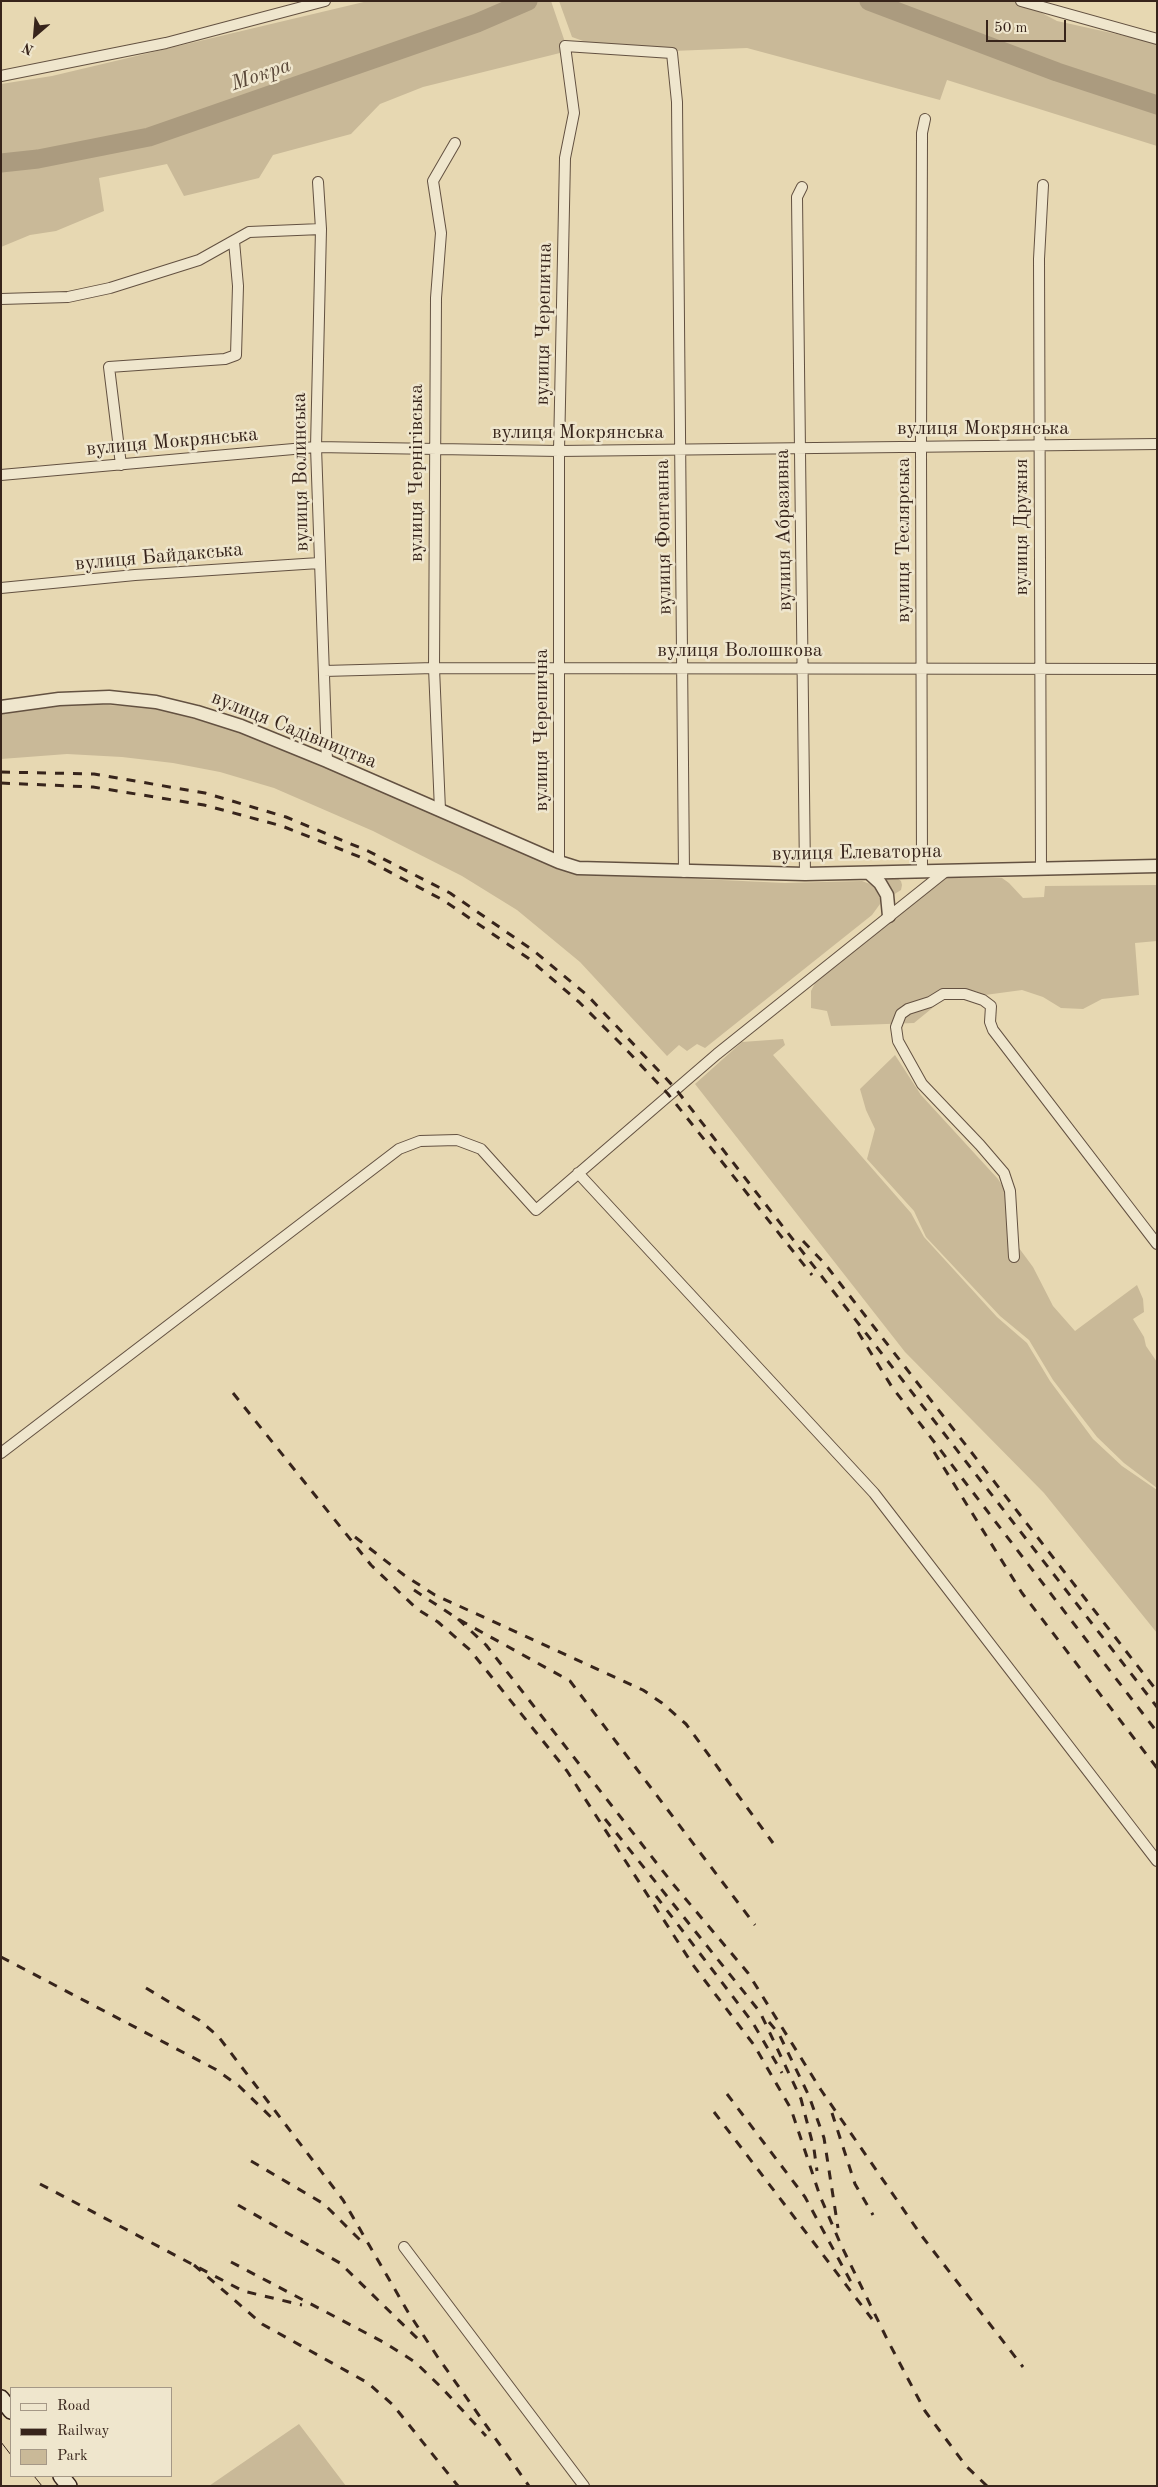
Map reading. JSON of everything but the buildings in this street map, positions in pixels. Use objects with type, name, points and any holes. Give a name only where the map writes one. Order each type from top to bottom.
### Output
[{"type":"main road","points":[[1,2398],[10,2410]]},
{"type":"street","points":[[1,76],[166,42],[325,1]]},
{"type":"street","points":[[1021,1],[1157,39]]},
{"type":"street","name":"вулиця Черепична","points":[[559,862],[559,451],[565,158],[574,113],[565,46],[672,53]]},
{"type":"street","name":"вулиця Фонтанна","points":[[672,53],[677,102],[684,872]]},
{"type":"street","name":"вулиця Теслярська","points":[[922,872],[922,133],[925,119]]},
{"type":"street","name":"вулиця Чернігівська","points":[[440,810],[434,668],[436,298],[441,233],[433,180],[455,143]]},
{"type":"street","name":"вулиця Волинська","points":[[318,182],[321,229],[316,447],[327,761]]},
{"type":"street","name":"вулиця Дружня","points":[[1041,869],[1039,259],[1043,185]]},
{"type":"street","name":"вулиця Абразивна","points":[[802,188],[797,197],[805,874]]},
{"type":"street","points":[[1,299],[68,297],[110,288],[198,260],[249,232],[321,229]]},
{"type":"street","points":[[121,465],[109,367],[225,358],[236,354],[238,286],[234,241]]},
{"type":"street","name":"вулиця Мокрянська","points":[[1,475],[316,447],[680,451],[1157,444]]},
{"type":"street","name":"вулиця Байдакська","points":[[1,588],[135,575],[319,563]]},
{"type":"street","name":"вулиця Волошкова","points":[[324,671],[434,668],[923,667],[1157,669]]},
{"type":"street","name":"вулиця Садівництва","points":[[1,707],[59,699],[109,697],[156,702],[197,712],[241,726],[327,761],[559,862]]},
{"type":"street","name":"вулиця Елеваторна","points":[[559,862],[578,868],[805,874],[1157,866]]},
{"type":"street","points":[[1,1453],[399,1149],[420,1141],[457,1140],[482,1149],[536,1210],[717,1054],[946,871]]},
{"type":"street","points":[[869,873],[880,883],[887,895],[889,916]]},
{"type":"street","points":[[1014,1257],[1010,1191],[1004,1173],[922,1084],[898,1041],[896,1026],[901,1014],[908,1009],[930,1002],[943,994],[965,994],[991,1006],[990,1022],[993,1030],[1157,1244]]},
{"type":"street","points":[[578,1173],[874,1493],[1157,1861]]},
{"type":"street","points":[[404,2247],[584,2486]]},
{"type":"green space","points":[[368,1],[551,1],[568,51],[423,87],[380,104],[351,134],[273,155],[259,178],[184,196],[167,164],[99,178],[104,211],[56,231],[30,235],[1,247],[1,84],[52,76]]},
{"type":"green space","points":[[559,1],[1019,1],[1057,21],[1157,43],[1157,146],[947,80],[940,100],[747,48],[648,52],[597,46],[572,37]]},
{"type":"green space","points":[[75,703],[156,708],[250,735],[593,874],[785,883],[862,881],[873,885],[881,900],[872,915],[705,1048],[697,1044],[687,1051],[679,1045],[667,1056],[580,962],[517,910],[462,876],[373,831],[274,788],[220,772],[173,763],[122,757],[67,754],[1,759],[1,713]]},
{"type":"green space","points":[[897,878],[901,881],[901,890],[893,895],[885,879]]},
{"type":"green space","points":[[945,878],[1002,878],[1023,898],[1044,897],[1045,886],[1157,885],[1157,941],[1135,943],[1139,995],[1102,999],[1083,1009],[1061,1008],[1043,997],[1022,990],[985,995],[975,991],[947,990],[936,1005],[914,1023],[831,1026],[827,1011],[811,1008],[811,991],[818,977]]},
{"type":"green space","points":[[783,1039],[785,1045],[773,1055],[911,1213],[924,1237],[997,1317],[1027,1343],[1050,1381],[1093,1439],[1122,1466],[1157,1490],[1157,1633],[1044,1493],[905,1352],[695,1084],[742,1042]]},
{"type":"green space","points":[[895,1055],[921,1095],[998,1179],[1017,1209],[1013,1223],[1016,1244],[1033,1267],[1053,1306],[1075,1331],[1137,1285],[1143,1299],[1144,1312],[1133,1319],[1144,1337],[1146,1346],[1157,1362],[1157,1488],[1124,1463],[1097,1437],[1053,1380],[1029,1340],[1000,1316],[926,1237],[914,1211],[867,1159],[875,1129],[866,1110],[860,1089]]},
{"type":"green space","points":[[299,2424],[346,2486],[209,2486]]},
{"type":"waterway","name":"Мокра","points":[[1,163],[38,159],[149,137],[477,23],[528,1]]},
{"type":"waterway","name":"Мокра","points":[[869,1],[1057,72],[1157,105]]},
{"type":"tram line","points":[[1,2442],[10,2454]]},
{"type":"tram line","points":[[35,2477],[42,2486]]},
{"type":"railway","points":[[1,772],[94,774],[205,793],[286,817],[368,851],[450,893],[534,951],[587,995],[675,1088],[1157,1707]]},
{"type":"railway","points":[[1,783],[93,787],[204,805],[282,826],[365,859],[443,900],[528,958],[579,1002],[621,1044],[668,1094],[812,1275]]},
{"type":"railway","points":[[803,1241],[825,1264],[1157,1691]]},
{"type":"railway","points":[[858,1332],[892,1387],[1157,1732]]},
{"type":"railway","points":[[233,1393],[371,1565],[417,1609],[438,1622],[470,1650],[567,1771],[693,1965],[754,2045],[791,2109],[820,2196],[841,2245],[888,2341],[925,2411],[966,2466],[987,2486]]},
{"type":"railway","points":[[934,1452],[1022,1593],[1157,1768]]},
{"type":"railway","points":[[355,1537],[404,1575],[435,1595],[643,1690],[662,1703],[686,1724],[773,1843]]},
{"type":"railway","points":[[414,1590],[458,1619],[570,1681],[755,1925]]},
{"type":"railway","points":[[458,1619],[486,1645],[673,1884],[748,1973],[821,2090],[921,2235],[1023,2367]]},
{"type":"railway","points":[[605,1819],[760,2012],[801,2099],[814,2149],[817,2171]]},
{"type":"railway","points":[[656,1896],[753,2023],[782,2073]]},
{"type":"railway","points":[[1,1957],[215,2069],[239,2086],[275,2121]]},
{"type":"railway","points":[[146,1988],[199,2020],[218,2036],[343,2200],[408,2312],[529,2486]]},
{"type":"railway","points":[[769,2022],[779,2034],[809,2096],[824,2138],[838,2228]]},
{"type":"railway","points":[[727,2094],[805,2197],[851,2282]]},
{"type":"railway","points":[[714,2112],[872,2319]]},
{"type":"railway","points":[[832,2113],[855,2184],[873,2215]]},
{"type":"railway","points":[[251,2161],[324,2204],[361,2241]]},
{"type":"railway","points":[[40,2184],[243,2291],[302,2305]]},
{"type":"railway","points":[[238,2205],[340,2263],[422,2343]]},
{"type":"railway","points":[[231,2262],[385,2343],[415,2362],[486,2436]]},
{"type":"railway","points":[[194,2265],[262,2324],[368,2383],[393,2405],[458,2486]]}]
